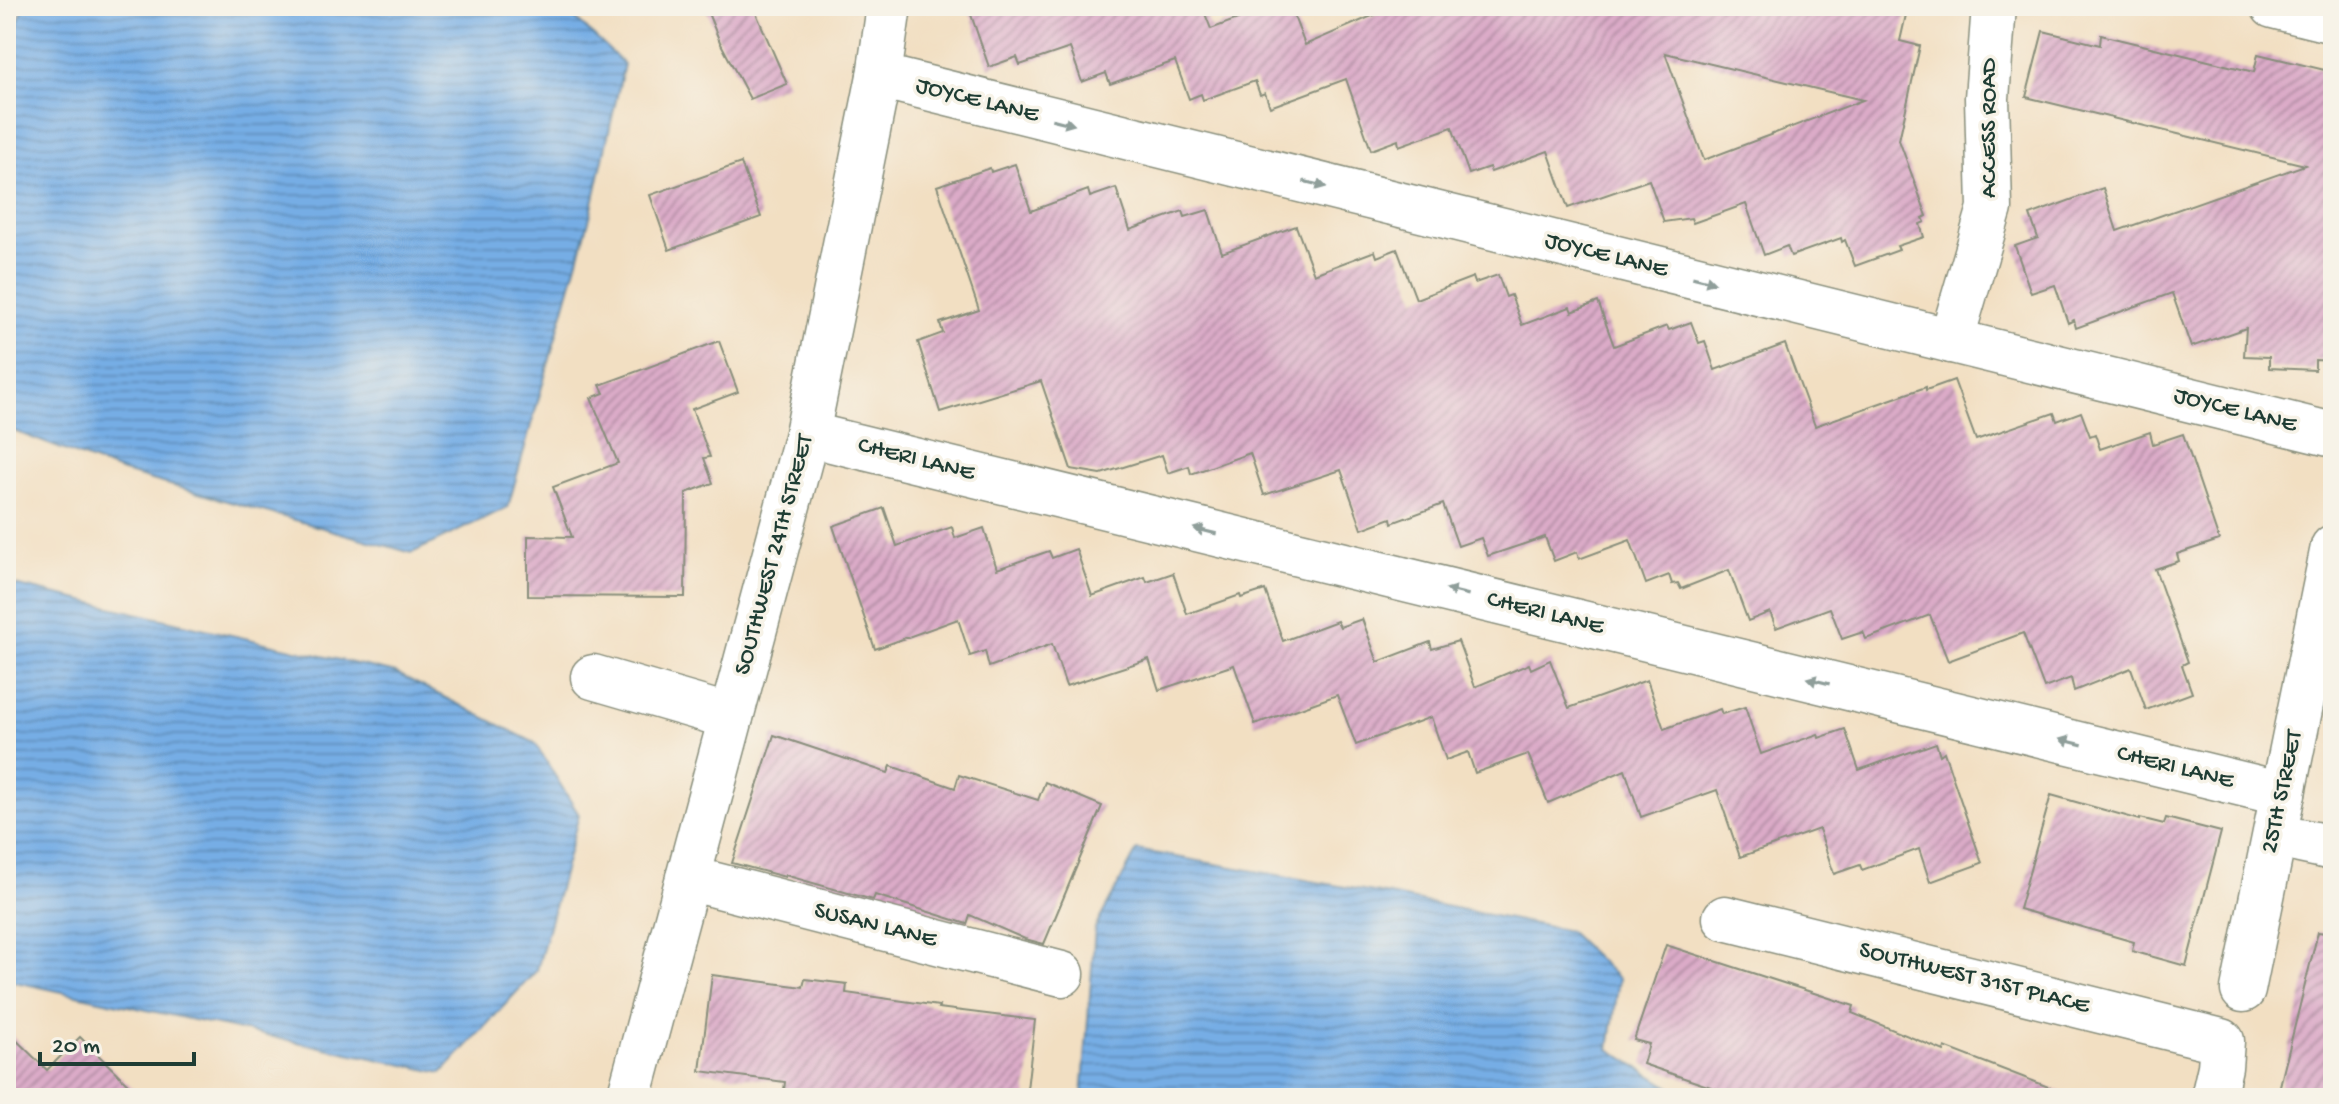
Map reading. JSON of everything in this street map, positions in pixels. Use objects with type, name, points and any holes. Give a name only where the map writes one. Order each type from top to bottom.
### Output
[{"type":"street","name":"SOUTHWEST 24TH STREET","points":[[629,1098],[807,434],[879,76],[889,6]]},
{"type":"street","name":"ACCESS ROAD","points":[[1951,341],[1990,208],[1987,98],[1994,6]]},
{"type":"street","points":[[2273,6],[2333,21]]},
{"type":"street","name":"JOYCE LANE","points":[[879,76],[2333,435]]},
{"type":"street","name":"CHERI LANE","points":[[807,434],[2283,794]]},
{"type":"street","name":"25TH STREET","points":[[2243,990],[2333,547]]},
{"type":"street","points":[[593,677],[731,717]]},
{"type":"street","name":"SUSAN LANE","points":[[688,878],[1062,974]]},
{"type":"street","name":"SOUTHWEST 31ST PLACE","points":[[1725,918],[2222,1041],[2213,1098]]},
{"type":"water","points":[[24,6],[562,6],[624,64],[590,217],[508,507],[412,553],[120,471],[6,428],[6,54]]},
{"type":"water","points":[[6,583],[396,673],[535,743],[579,815],[537,970],[442,1073],[6,980]]},
{"type":"water","points":[[1137,850],[1569,931],[1619,979],[1609,1049],[1687,1098],[1082,1098],[1095,928]]},
{"type":"building","points":[[705,6],[753,6],[787,84],[750,99]]},
{"type":"building","points":[[968,6],[1202,6],[1211,29],[1272,6],[1290,6],[1305,45],[1395,6],[1908,6],[1900,41],[1920,46],[1899,140],[1927,216],[1923,218],[1925,222],[1920,224],[1924,237],[1855,266],[1845,240],[1842,242],[1841,238],[1791,256],[1787,246],[1764,255],[1746,204],[1693,223],[1691,218],[1664,222],[1649,180],[1568,208],[1548,151],[1491,172],[1489,167],[1469,174],[1452,127],[1399,146],[1398,140],[1371,150],[1346,79],[1270,107],[1265,93],[1260,95],[1255,81],[1203,100],[1201,94],[1189,99],[1175,61],[1110,84],[1106,73],[1082,82],[1070,48],[1020,65],[1017,57],[989,67]],"holes":[[[1665,53],[1863,100],[1704,160]]]},
{"type":"building","points":[[2043,31],[2100,45],[2101,35],[2254,72],[2258,54],[2333,72],[2333,361],[2315,360],[2315,370],[2269,368],[2269,357],[2244,356],[2246,328],[2191,347],[2172,293],[2076,328],[2074,320],[2068,323],[2055,285],[2031,293],[2015,246],[2038,238],[2030,215],[2103,188],[2117,231],[2305,165],[2026,97]]},
{"type":"building","points":[[741,163],[761,217],[669,250],[650,195]]},
{"type":"building","points":[[1015,164],[1031,211],[1088,190],[1090,197],[1116,188],[1130,230],[1183,211],[1185,217],[1208,210],[1222,253],[1296,226],[1314,274],[1375,251],[1377,257],[1397,249],[1416,299],[1473,277],[1475,283],[1498,275],[1506,297],[1511,295],[1522,325],[1570,307],[1572,312],[1598,302],[1614,346],[1667,326],[1669,330],[1691,322],[1699,343],[1705,341],[1715,370],[1785,344],[1815,426],[1954,380],[1976,440],[2054,413],[2057,421],[2081,412],[2090,436],[2095,434],[2100,449],[2150,432],[2153,444],[2183,434],[2219,540],[2177,554],[2179,561],[2155,569],[2188,662],[2182,665],[2192,693],[2146,710],[2131,668],[2074,691],[2071,678],[2044,688],[2023,633],[1948,661],[1930,615],[1866,639],[1863,632],[1842,639],[1830,608],[1776,628],[1770,612],[1748,621],[1729,570],[1681,589],[1678,583],[1672,584],[1669,575],[1646,584],[1630,540],[1579,559],[1577,552],[1554,561],[1545,537],[1488,556],[1481,538],[1458,546],[1443,504],[1392,523],[1391,518],[1362,529],[1341,470],[1264,495],[1250,453],[1191,474],[1189,466],[1168,473],[1162,455],[1101,474],[1071,469],[1041,381],[940,412],[918,342],[943,333],[940,323],[979,310],[937,186],[990,168],[991,172]]},
{"type":"building","points":[[719,341],[738,392],[692,409],[710,457],[704,458],[713,483],[686,493],[685,597],[528,596],[528,536],[572,537],[553,487],[618,463],[591,398],[604,393],[600,385]]},
{"type":"building","points":[[884,508],[897,546],[952,527],[955,538],[984,528],[997,569],[1049,551],[1052,558],[1076,549],[1092,596],[1145,577],[1147,582],[1173,573],[1187,614],[1240,595],[1241,598],[1265,590],[1283,641],[1337,621],[1340,627],[1362,619],[1378,662],[1430,642],[1432,649],[1458,641],[1475,687],[1529,664],[1531,669],[1550,660],[1569,708],[1647,680],[1664,729],[1720,709],[1722,714],[1745,707],[1761,754],[1818,734],[1819,738],[1845,729],[1859,770],[1936,743],[1940,755],[1944,752],[1982,863],[1930,882],[1919,849],[1862,870],[1860,865],[1834,874],[1819,829],[1740,857],[1717,790],[1641,817],[1625,770],[1548,803],[1528,754],[1475,773],[1468,752],[1446,760],[1431,717],[1356,745],[1337,695],[1255,724],[1234,665],[1159,690],[1149,659],[1066,686],[1052,644],[989,667],[985,651],[970,656],[958,619],[875,649],[833,526]]},
{"type":"building","points":[[774,735],[888,773],[891,766],[955,788],[959,775],[1038,800],[1045,782],[1102,806],[1044,944],[970,915],[967,924],[875,895],[873,900],[732,863]]},
{"type":"building","points":[[2051,795],[2140,820],[2164,824],[2166,818],[2221,832],[2186,966],[2132,951],[2134,942],[2019,909]]},
{"type":"building","points":[[2318,932],[2333,934],[2333,1098],[2277,1098]]},
{"type":"building","points":[[1666,945],[1854,1006],[1852,1013],[1944,1051],[1945,1047],[2069,1095],[2069,1098],[1743,1098],[1643,1064],[1649,1044],[1634,1040]]},
{"type":"building","points":[[712,975],[803,987],[805,979],[847,984],[846,993],[1035,1020],[1026,1098],[789,1098],[790,1090],[784,1090],[785,1082],[700,1071]]},
{"type":"building","points":[[6,1030],[47,1070],[80,1037],[142,1098],[6,1098]]}]
